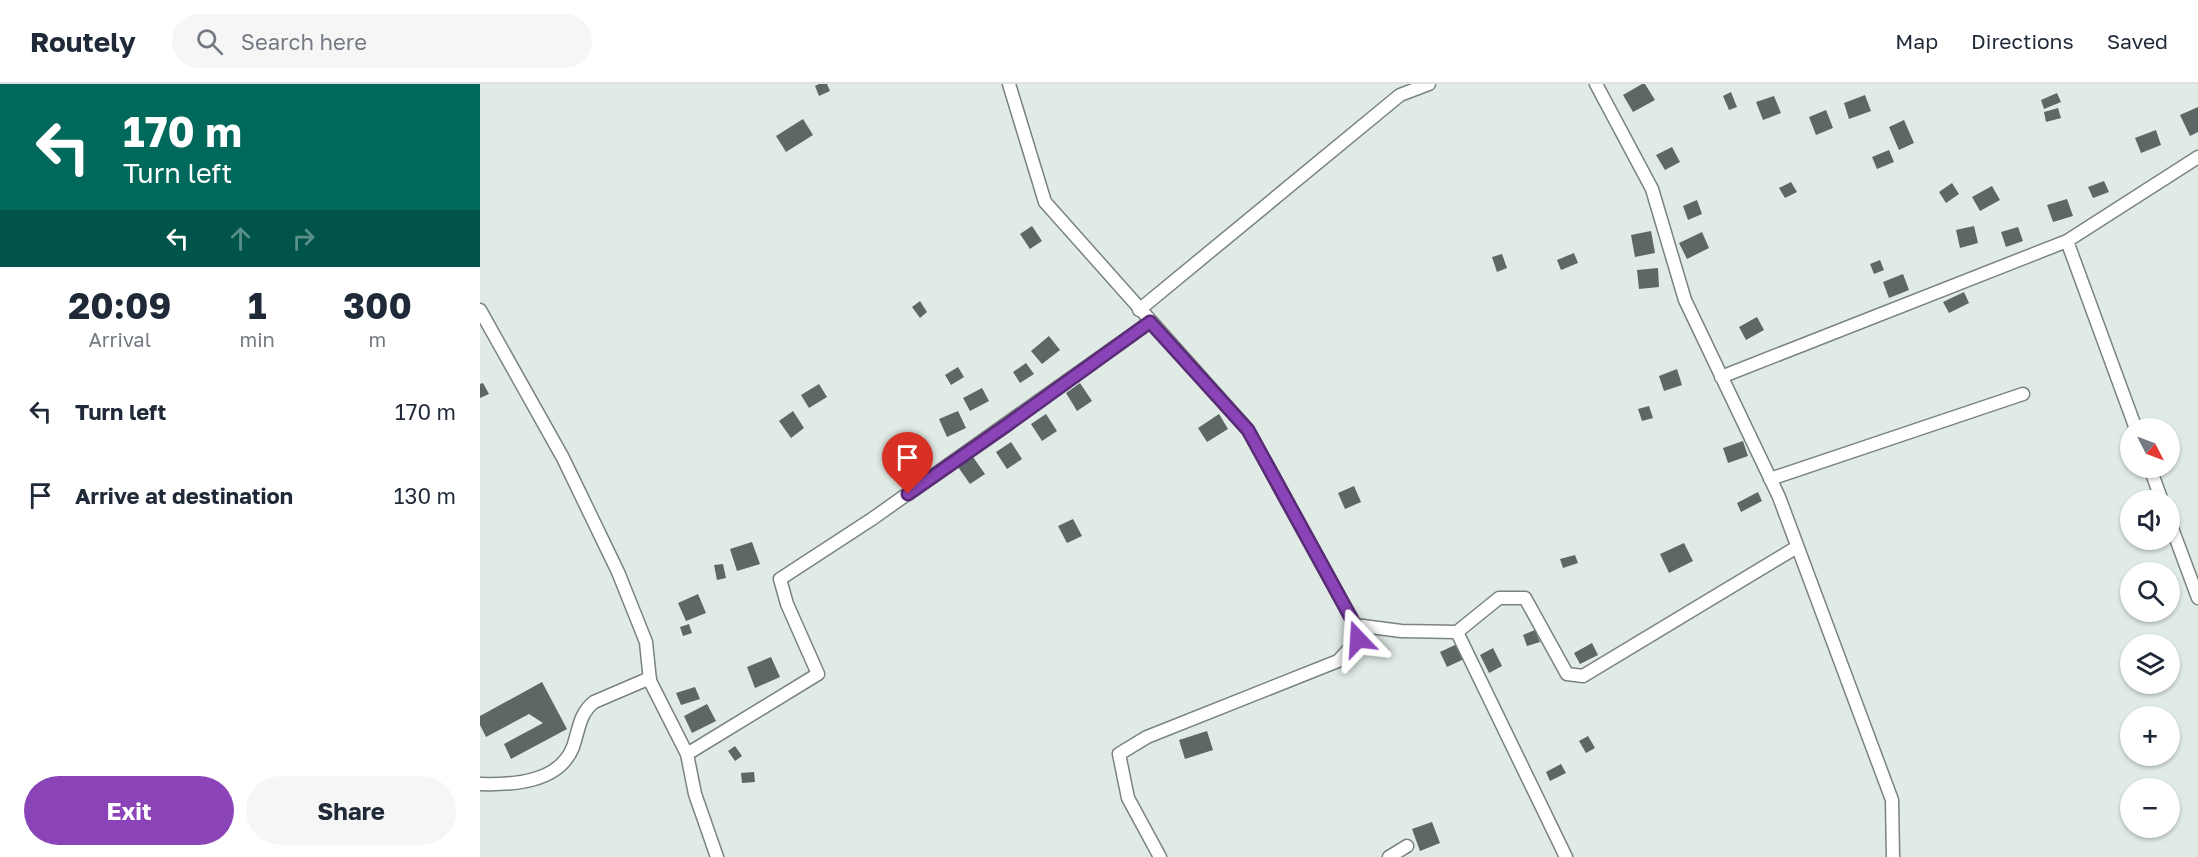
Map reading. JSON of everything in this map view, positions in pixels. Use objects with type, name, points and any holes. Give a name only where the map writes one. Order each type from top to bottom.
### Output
[{"type":"street","points":[[1009,84],[1045,202],[1248,430],[1355,625],[1358,639],[1338,662],[1146,737],[1119,754],[1128,798],[1160,857]]},
{"type":"street","points":[[1139,310],[1400,95],[1430,84]]},
{"type":"street","points":[[1596,84],[1652,189],[1685,300],[1770,479],[1797,547],[1892,800],[1893,857]]},
{"type":"street","points":[[1721,377],[2067,241],[2198,157]]},
{"type":"street","points":[[2067,241],[2132,418]]},
{"type":"street","points":[[480,310],[563,458],[618,572],[646,642],[650,678],[687,754],[696,794],[717,857]]},
{"type":"street","points":[[687,754],[818,674],[787,604],[780,579],[872,519],[1150,322]]},
{"type":"street","points":[[1770,479],[2023,394]]},
{"type":"street","points":[[1355,625],[1401,631],[1457,632],[1499,598],[1525,598],[1567,674],[1583,676],[1797,547]]},
{"type":"street","points":[[2180,549],[2198,598]]},
{"type":"street","points":[[1457,632],[1566,857]]},
{"type":"street","points":[[480,784],[531,781],[556,769],[572,749],[580,720],[587,708],[594,702],[650,678]]},
{"type":"street","points":[[1389,857],[1407,846]]},
{"type":"building","points":[[827,84],[830,91],[819,96],[815,86]]},
{"type":"building","points":[[1645,84],[1655,100],[1633,112],[1623,95]]},
{"type":"building","points":[[1731,92],[1737,107],[1729,110],[1723,96]]},
{"type":"building","points":[[2057,93],[2061,102],[2044,109],[2041,100]]},
{"type":"building","points":[[1865,95],[1871,111],[1849,119],[1844,103]]},
{"type":"building","points":[[1774,96],[1781,113],[1763,120],[1756,102]]},
{"type":"building","points":[[2198,107],[2198,132],[2190,136],[2180,115]]},
{"type":"building","points":[[2058,108],[2061,118],[2046,122],[2044,112]]},
{"type":"building","points":[[1826,110],[1833,128],[1816,135],[1809,117]]},
{"type":"building","points":[[803,119],[813,135],[786,152],[776,136]]},
{"type":"building","points":[[1904,120],[1914,143],[1899,150],[1889,127]]},
{"type":"building","points":[[2156,130],[2161,145],[2141,153],[2135,138]]},
{"type":"building","points":[[1672,147],[1680,162],[1665,170],[1656,155]]},
{"type":"building","points":[[1889,150],[1894,162],[1877,169],[1872,157]]},
{"type":"building","points":[[2104,181],[2109,192],[2093,198],[2088,187]]},
{"type":"building","points":[[1791,182],[1797,192],[1785,198],[1779,188]]},
{"type":"building","points":[[1952,183],[1959,194],[1946,203],[1939,192]]},
{"type":"building","points":[[1992,186],[2000,200],[1980,211],[1972,197]]},
{"type":"building","points":[[2067,199],[2073,216],[2053,222],[2047,205]]},
{"type":"building","points":[[1697,200],[1702,214],[1688,220],[1683,206]]},
{"type":"building","points":[[1032,226],[1042,241],[1030,249],[1020,234]]},
{"type":"building","points":[[1974,226],[1978,243],[1960,248],[1956,230]]},
{"type":"building","points":[[2018,227],[2023,241],[2006,247],[2001,232]]},
{"type":"building","points":[[1651,231],[1655,253],[1635,257],[1631,235]]},
{"type":"building","points":[[1702,232],[1709,248],[1687,259],[1679,243]]},
{"type":"building","points":[[1574,253],[1578,263],[1561,270],[1557,260]]},
{"type":"building","points":[[1502,254],[1507,268],[1497,272],[1492,257]]},
{"type":"building","points":[[1880,260],[1884,270],[1874,274],[1870,264]]},
{"type":"building","points":[[1658,268],[1659,287],[1639,289],[1637,270]]},
{"type":"building","points":[[1903,274],[1909,290],[1889,298],[1883,282]]},
{"type":"building","points":[[1964,292],[1969,303],[1949,313],[1943,302]]},
{"type":"building","points":[[920,301],[927,312],[920,318],[912,307]]},
{"type":"building","points":[[1757,317],[1764,330],[1746,340],[1739,327]]},
{"type":"building","points":[[1049,336],[1060,350],[1042,364],[1031,351]]},
{"type":"building","points":[[1026,363],[1034,374],[1020,383],[1013,372]]},
{"type":"building","points":[[958,367],[964,377],[951,385],[945,375]]},
{"type":"building","points":[[1677,369],[1682,385],[1664,391],[1659,376]]},
{"type":"building","points":[[483,383],[489,394],[480,398],[480,384]]},
{"type":"building","points":[[1080,383],[1092,401],[1077,411],[1066,393]]},
{"type":"building","points":[[819,384],[827,397],[809,408],[801,395]]},
{"type":"building","points":[[982,388],[989,401],[970,411],[963,398]]},
{"type":"building","points":[[1649,406],[1653,418],[1642,421],[1638,409]]},
{"type":"building","points":[[793,411],[804,428],[791,438],[779,421]]},
{"type":"building","points":[[958,411],[966,428],[947,437],[939,419]]},
{"type":"building","points":[[1046,414],[1057,431],[1042,441],[1031,424]]},
{"type":"building","points":[[1219,414],[1228,429],[1207,442],[1198,428]]},
{"type":"building","points":[[1743,441],[1748,456],[1728,463],[1723,448]]},
{"type":"building","points":[[1011,442],[1022,459],[1007,469],[996,452]]},
{"type":"building","points":[[973,457],[985,474],[970,484],[958,467]]},
{"type":"building","points":[[1354,486],[1361,502],[1345,509],[1338,493]]},
{"type":"building","points":[[1758,492],[1762,501],[1741,512],[1737,503]]},
{"type":"building","points":[[1073,519],[1082,536],[1067,543],[1058,526]]},
{"type":"building","points":[[752,542],[760,564],[737,571],[730,549]]},
{"type":"building","points":[[1684,543],[1693,561],[1669,573],[1660,554]]},
{"type":"building","points":[[1575,555],[1578,563],[1563,568],[1560,559]]},
{"type":"building","points":[[723,564],[726,578],[717,580],[714,565]]},
{"type":"building","points":[[698,594],[706,613],[686,621],[678,603]]},
{"type":"building","points":[[689,624],[692,633],[683,636],[680,627]]},
{"type":"building","points":[[1535,630],[1540,642],[1527,646],[1523,635]]},
{"type":"building","points":[[1592,643],[1598,655],[1580,664],[1574,653]]},
{"type":"building","points":[[1457,644],[1464,659],[1447,667],[1440,652]]},
{"type":"building","points":[[1493,648],[1502,666],[1489,673],[1480,655]]},
{"type":"building","points":[[771,657],[780,677],[755,688],[747,667]]},
{"type":"building","points":[[542,682],[567,729],[511,759],[504,744],[543,723],[529,714],[486,737],[480,725],[480,716]]},
{"type":"building","points":[[695,687],[700,699],[681,705],[676,693]]},
{"type":"building","points":[[707,704],[716,721],[692,733],[684,716]]},
{"type":"building","points":[[1207,731],[1213,750],[1185,759],[1179,740]]},
{"type":"building","points":[[1588,736],[1595,748],[1586,753],[1579,741]]},
{"type":"building","points":[[735,746],[742,756],[735,761],[728,751]]},
{"type":"building","points":[[1561,764],[1566,773],[1550,781],[1546,772]]},
{"type":"building","points":[[754,772],[755,782],[742,783],[741,773]]},
{"type":"building","points":[[1432,822],[1440,843],[1420,851],[1412,829]]},
{"type":"route","points":[[908,494],[1150,322],[1248,430],[1355,625],[1358,639]]}]
